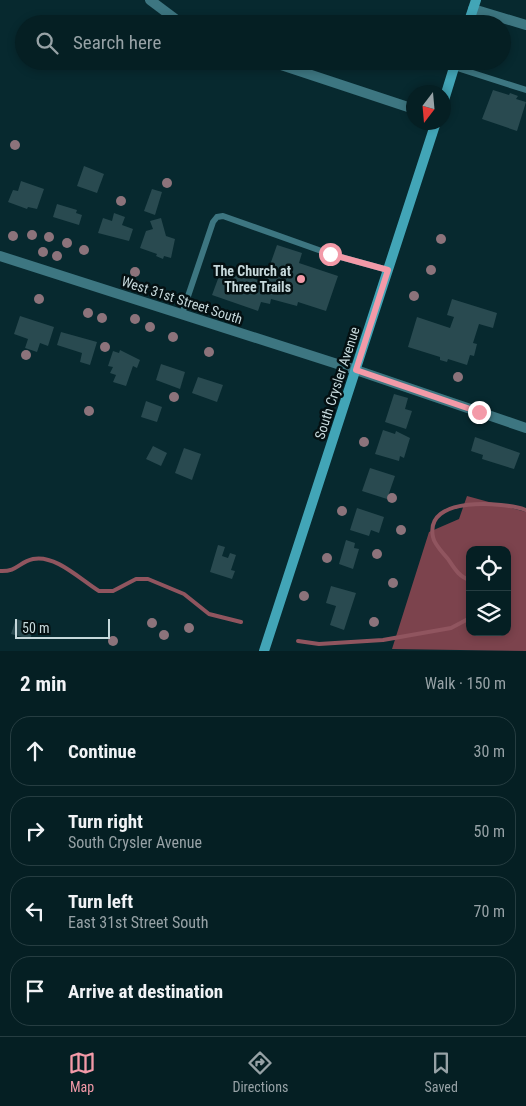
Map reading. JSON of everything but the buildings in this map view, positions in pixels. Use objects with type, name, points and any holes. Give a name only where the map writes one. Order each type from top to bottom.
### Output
[{"type":"main road","points":[[449,85],[453,70]]},
{"type":"main road","name":"South Crysler Avenue","points":[[264,651],[433,130]]},
{"type":"street","points":[[150,0],[170,15]]},
{"type":"street","points":[[475,5],[500,15]]},
{"type":"street","points":[[511,19],[526,25]]},
{"type":"street","points":[[296,70],[406,106]]},
{"type":"street","name":"West 31st Street South","points":[[0,256],[356,370],[526,428]]},
{"type":"lane","points":[[471,70],[526,90]]},
{"type":"lane","points":[[182,314],[213,222],[217,217],[223,216],[330,254],[388,270]]},
{"type":"shaded area","points":[[467,496],[526,512],[526,651],[392,649],[429,532],[459,519]]},
{"type":"waterway","points":[[466,578],[457,572],[434,540],[434,523],[441,514],[453,508],[485,504],[526,510]]},
{"type":"waterway","points":[[0,571],[10,570],[28,560],[41,558],[59,564],[99,591],[113,591],[136,579],[148,579],[184,594],[209,614],[241,622]]},
{"type":"waterway","points":[[298,641],[319,644],[383,640],[451,628],[466,620]]},
{"type":"place","name":"The Church at Three Trails","points":[[301,279]]},
{"type":"route","points":[[330,254],[365,262],[388,270],[356,370],[479,412]]}]
